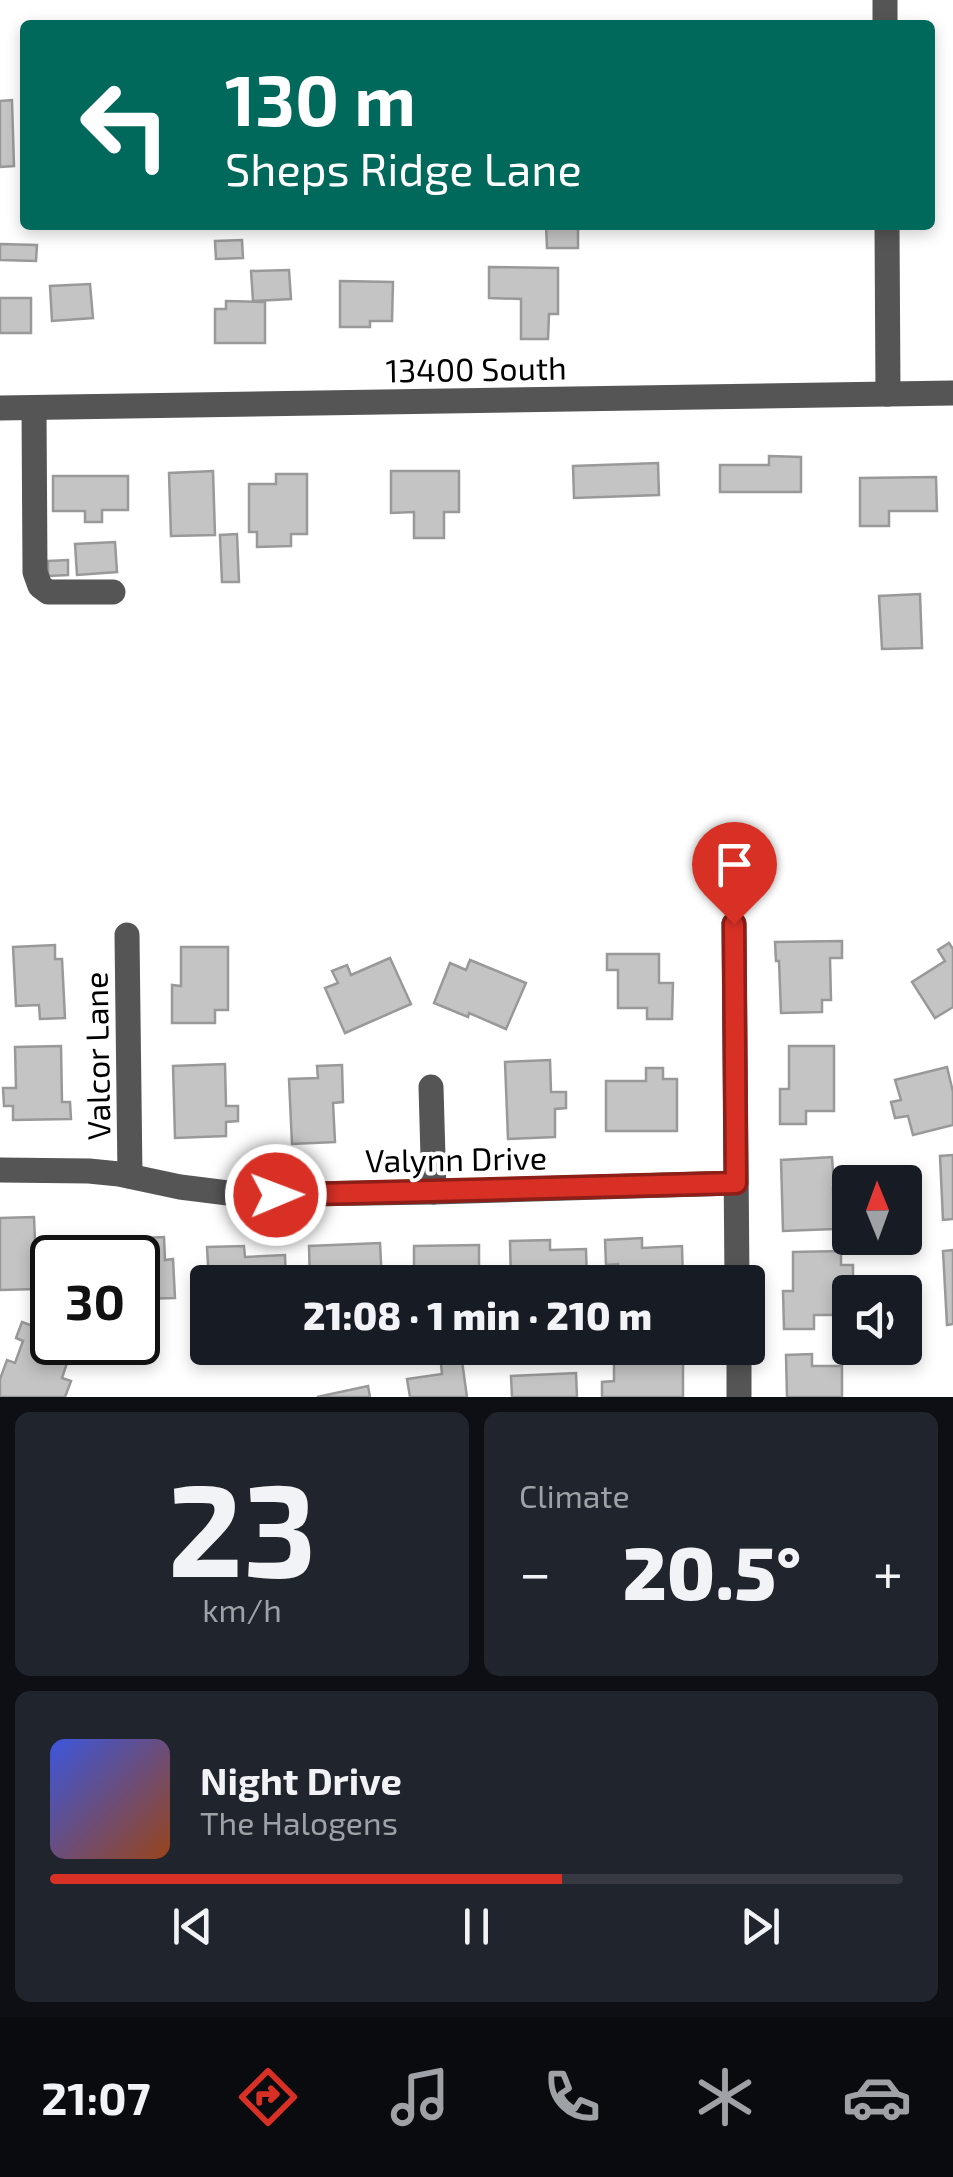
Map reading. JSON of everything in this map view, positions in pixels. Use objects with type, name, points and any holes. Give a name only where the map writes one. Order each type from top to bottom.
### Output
[{"type":"street","points":[[887,230],[888,394]]},
{"type":"street","name":"13400 South","points":[[0,408],[953,393]]},
{"type":"street","points":[[34,408],[35,572],[40,586],[48,592],[113,592]]},
{"type":"street","points":[[734,924],[737,1265]]},
{"type":"street","name":"Valcor Lane","points":[[127,935],[130,1176]]},
{"type":"street","points":[[431,1087],[434,1192]]},
{"type":"street","name":"Valynn Drive","points":[[0,1170],[58,1169],[130,1176],[180,1187],[244,1194],[736,1183]]},
{"type":"street","points":[[739,1365],[740,1397]]},
{"type":"building","points":[[12,100],[14,166],[0,167],[0,101]]},
{"type":"building","points":[[546,230],[578,230],[578,248],[547,248]]},
{"type":"building","points":[[242,240],[243,258],[216,259],[215,241]]},
{"type":"building","points":[[0,244],[37,245],[36,261],[0,260]]},
{"type":"building","points":[[489,267],[558,268],[558,314],[549,314],[548,339],[521,339],[521,299],[489,298]]},
{"type":"building","points":[[289,270],[291,299],[253,301],[251,271]]},
{"type":"building","points":[[340,281],[393,282],[392,321],[370,321],[370,327],[340,327]]},
{"type":"building","points":[[90,284],[93,318],[52,321],[50,286]]},
{"type":"building","points":[[0,298],[31,298],[31,333],[0,333]]},
{"type":"building","points":[[226,301],[265,302],[265,343],[215,343],[215,309],[226,309]]},
{"type":"building","points":[[769,456],[801,457],[801,492],[720,492],[720,465],[769,465]]},
{"type":"building","points":[[658,463],[659,495],[574,498],[573,466]]},
{"type":"building","points":[[213,471],[215,535],[171,536],[169,473]]},
{"type":"building","points":[[391,471],[459,471],[459,512],[444,512],[444,538],[414,538],[414,512],[391,513]]},
{"type":"building","points":[[276,474],[307,474],[307,534],[291,534],[291,546],[257,547],[257,532],[249,532],[249,484],[276,484]]},
{"type":"building","points":[[53,476],[128,476],[128,510],[102,510],[102,522],[85,522],[85,511],[53,511]]},
{"type":"building","points":[[936,477],[937,511],[889,511],[889,526],[860,526],[860,478]]},
{"type":"building","points":[[237,534],[239,582],[222,582],[220,535]]},
{"type":"building","points":[[115,542],[117,572],[77,575],[75,544]]},
{"type":"building","points":[[68,560],[68,575],[48,576],[48,561]]},
{"type":"building","points":[[920,594],[922,648],[882,649],[879,596]]},
{"type":"building","points":[[842,941],[842,958],[830,958],[831,1000],[822,1000],[822,1012],[781,1013],[775,942]]},
{"type":"building","points":[[949,943],[953,949],[953,1007],[935,1018],[912,982],[945,961],[938,950]]},
{"type":"building","points":[[55,945],[55,959],[62,959],[65,1018],[40,1019],[39,1005],[16,1006],[13,947]]},
{"type":"building","points":[[181,947],[228,947],[228,1010],[215,1010],[215,1023],[172,1023],[172,985],[181,986]]},
{"type":"building","points":[[607,954],[659,954],[659,983],[673,983],[672,1019],[647,1019],[647,1008],[618,1008],[618,970],[607,970]]},
{"type":"building","points":[[390,958],[411,1004],[345,1033],[325,988],[338,983],[332,971],[347,965],[351,975]]},
{"type":"building","points":[[470,960],[526,983],[506,1029],[434,1003],[450,963],[466,970]]},
{"type":"building","points":[[61,1046],[62,1102],[70,1102],[71,1119],[13,1120],[13,1106],[4,1106],[3,1088],[16,1088],[15,1047]]},
{"type":"building","points":[[789,1046],[834,1046],[834,1111],[806,1111],[806,1124],[780,1124],[780,1089],[789,1089]]},
{"type":"building","points":[[550,1060],[551,1092],[566,1092],[566,1108],[555,1109],[555,1137],[508,1139],[505,1062]]},
{"type":"building","points":[[225,1064],[226,1106],[238,1106],[238,1121],[226,1122],[226,1136],[175,1138],[173,1066]]},
{"type":"building","points":[[342,1065],[343,1102],[333,1103],[335,1142],[292,1144],[289,1079],[318,1078],[317,1066]]},
{"type":"building","points":[[947,1067],[953,1092],[953,1125],[913,1135],[908,1116],[895,1118],[891,1102],[901,1100],[895,1080]]},
{"type":"building","points":[[646,1068],[663,1068],[663,1079],[677,1079],[677,1131],[606,1131],[606,1081],[646,1081]]},
{"type":"building","points":[[953,1155],[953,1219],[943,1220],[940,1156]]},
{"type":"building","points":[[832,1157],[832,1229],[783,1231],[781,1160]]},
{"type":"building","points":[[34,1217],[30,1289],[0,1290],[0,1218]]},
{"type":"building","points":[[160,1237],[164,1237],[165,1260],[173,1259],[175,1298],[160,1298]]},
{"type":"building","points":[[642,1238],[642,1248],[682,1246],[683,1265],[606,1265],[605,1240]]},
{"type":"building","points":[[550,1240],[550,1250],[586,1249],[586,1265],[511,1265],[510,1241]]},
{"type":"building","points":[[380,1243],[381,1265],[310,1265],[309,1246]]},
{"type":"building","points":[[479,1245],[479,1265],[414,1265],[414,1246]]},
{"type":"building","points":[[244,1246],[245,1257],[285,1255],[285,1265],[208,1265],[207,1247]]},
{"type":"building","points":[[953,1250],[953,1324],[947,1325],[943,1251]]},
{"type":"building","points":[[832,1251],[832,1255],[841,1255],[841,1265],[853,1265],[853,1275],[832,1275],[832,1315],[814,1315],[814,1329],[784,1329],[783,1291],[793,1291],[793,1252]]},
{"type":"building","points":[[22,1322],[30,1325],[30,1365],[66,1365],[62,1378],[71,1381],[65,1397],[0,1397],[0,1379],[7,1360],[15,1363],[23,1341],[16,1338]]},
{"type":"building","points":[[812,1354],[812,1366],[842,1366],[842,1397],[787,1397],[786,1355]]},
{"type":"building","points":[[441,1365],[463,1365],[467,1397],[410,1397],[407,1379],[442,1374]]},
{"type":"building","points":[[614,1365],[683,1365],[683,1397],[602,1397],[602,1382],[614,1381]]},
{"type":"building","points":[[576,1373],[577,1397],[512,1397],[511,1376]]},
{"type":"building","points":[[368,1386],[370,1397],[317,1397]]},
{"type":"route","points":[[276,1195],[736,1183],[734,924]]}]
